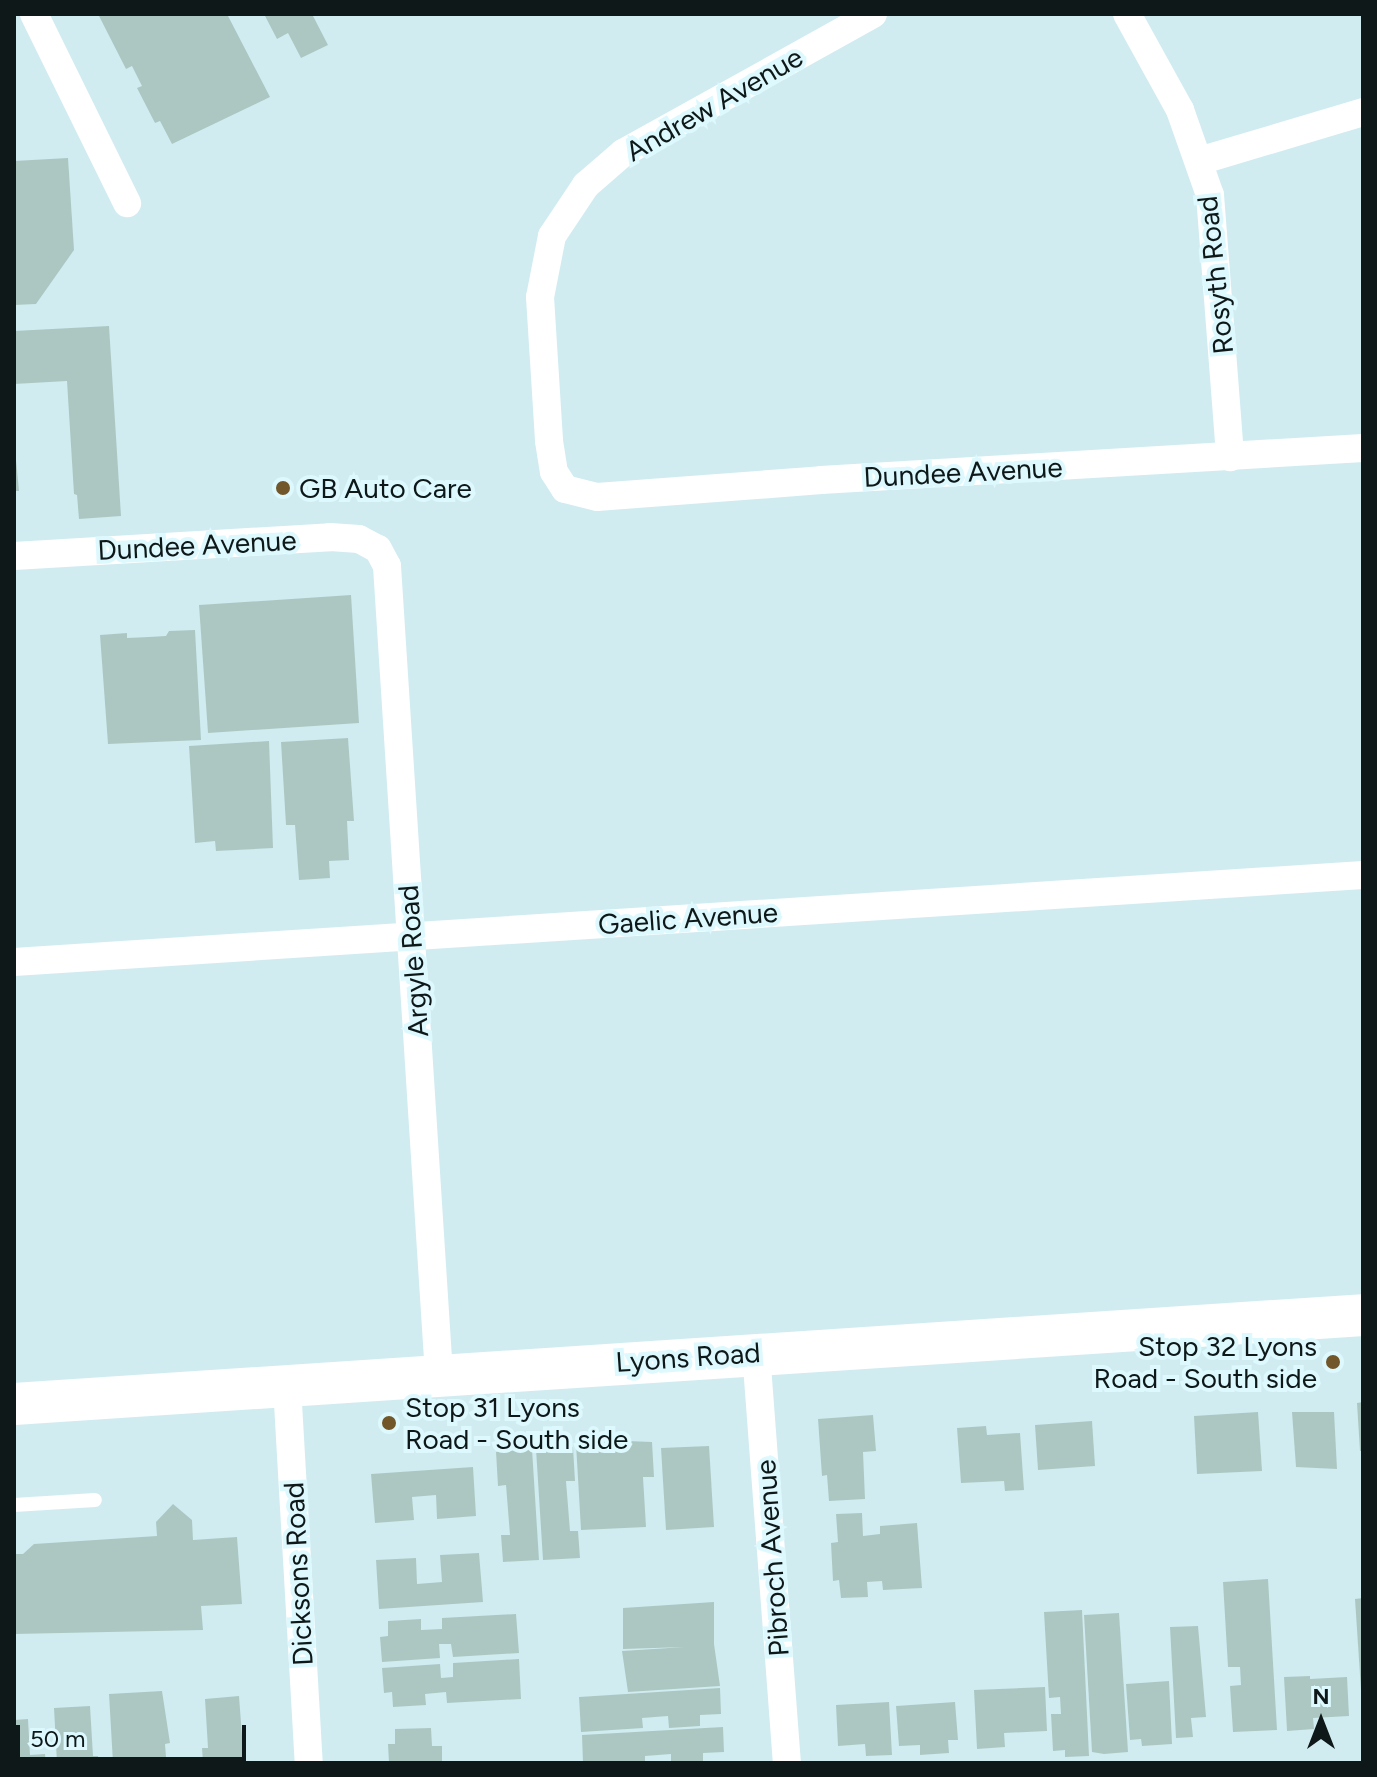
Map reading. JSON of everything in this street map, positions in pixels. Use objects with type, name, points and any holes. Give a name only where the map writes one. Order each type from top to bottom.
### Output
[{"type":"street","points":[[34,14],[127,203]]},
{"type":"street","name":"Andrew Avenue","points":[[565,489],[554,472],[549,441],[540,297],[552,236],[586,185],[623,153],[873,14]]},
{"type":"street","name":"Rosyth Road","points":[[1127,14],[1180,110],[1210,195],[1216,240],[1230,457]]},
{"type":"street","points":[[1199,161],[1363,112]]},
{"type":"street","name":"Dundee Avenue","points":[[565,489],[597,497],[821,480],[1363,448]]},
{"type":"street","name":"Dundee Avenue","points":[[14,556],[330,537],[359,539],[378,549]]},
{"type":"street","name":"Argyle Road","points":[[378,549],[387,566],[439,1375]]},
{"type":"street","name":"Gaelic Avenue","points":[[14,962],[1363,875]]},
{"type":"street","name":"Lyons Road","points":[[14,1404],[756,1352],[1363,1315]]},
{"type":"street","name":"Pibroch Avenue","points":[[756,1352],[787,1763]]},
{"type":"street","name":"Dicksons Road","points":[[287,1386],[309,1763]]},
{"type":"lane","points":[[14,1505],[95,1500]]},
{"type":"building","points":[[98,14],[227,14],[270,97],[172,144],[160,121],[155,123],[137,88],[142,86],[132,66],[126,69]]},
{"type":"building","points":[[264,14],[312,14],[328,45],[301,58],[288,33],[277,39]]},
{"type":"building","points":[[68,158],[74,250],[36,304],[14,305],[14,161]]},
{"type":"building","points":[[109,326],[121,516],[79,519],[77,495],[74,494],[67,381],[14,384],[14,331]]},
{"type":"building","points":[[14,439],[19,491],[14,491]]},
{"type":"building","points":[[351,595],[359,723],[208,733],[199,605]]},
{"type":"building","points":[[195,630],[201,740],[108,744],[100,635],[127,633],[127,638],[149,637],[166,636],[169,631]]},
{"type":"building","points":[[348,738],[354,821],[347,821],[349,860],[329,861],[330,878],[299,880],[295,825],[286,825],[281,742]]},
{"type":"building","points":[[269,741],[273,848],[216,851],[215,841],[195,843],[189,746]]},
{"type":"building","points":[[1363,1402],[1363,1451],[1360,1451],[1357,1403]]},
{"type":"building","points":[[1258,1412],[1262,1471],[1197,1474],[1194,1416]]},
{"type":"building","points":[[1292,1412],[1334,1412],[1337,1469],[1296,1467]]},
{"type":"building","points":[[873,1415],[876,1451],[863,1452],[865,1499],[829,1501],[827,1475],[822,1476],[818,1419]]},
{"type":"building","points":[[1092,1421],[1095,1466],[1038,1470],[1035,1425]]},
{"type":"building","points":[[986,1426],[987,1435],[1020,1433],[1024,1490],[1005,1491],[1004,1481],[961,1483],[957,1428]]},
{"type":"building","points":[[652,1442],[654,1477],[643,1477],[646,1527],[581,1530],[576,1444]]},
{"type":"building","points":[[709,1446],[714,1527],[666,1530],[661,1448]]},
{"type":"building","points":[[573,1447],[575,1481],[566,1481],[570,1531],[578,1531],[580,1558],[543,1560],[536,1449]]},
{"type":"building","points":[[532,1449],[539,1560],[503,1562],[501,1535],[510,1535],[506,1485],[498,1486],[496,1452]]},
{"type":"building","points":[[473,1467],[476,1516],[437,1519],[436,1495],[412,1497],[414,1520],[375,1523],[371,1474]]},
{"type":"building","points":[[173,1504],[192,1520],[193,1540],[237,1537],[242,1604],[201,1606],[203,1630],[14,1634],[14,1554],[23,1554],[34,1544],[157,1536],[156,1522]]},
{"type":"building","points":[[862,1513],[863,1536],[880,1534],[880,1526],[917,1523],[922,1588],[883,1590],[882,1581],[867,1582],[868,1597],[841,1598],[839,1580],[833,1581],[831,1543],[838,1542],[836,1514]]},
{"type":"building","points":[[479,1553],[483,1602],[379,1609],[376,1560],[416,1558],[417,1584],[442,1582],[440,1555]]},
{"type":"building","points":[[1268,1579],[1277,1730],[1233,1732],[1230,1686],[1241,1685],[1240,1667],[1228,1667],[1223,1582]]},
{"type":"building","points":[[1363,1598],[1363,1690],[1361,1690],[1355,1599]]},
{"type":"building","points":[[714,1602],[714,1644],[720,1686],[628,1692],[622,1651],[685,1647],[623,1649],[623,1608]]},
{"type":"building","points":[[1082,1610],[1089,1756],[1065,1757],[1065,1750],[1053,1751],[1051,1714],[1061,1714],[1060,1697],[1049,1698],[1044,1612]]},
{"type":"building","points":[[1119,1613],[1128,1752],[1104,1754],[1092,1752],[1084,1615]]},
{"type":"building","points":[[516,1614],[519,1653],[453,1657],[451,1644],[439,1644],[440,1658],[382,1662],[380,1637],[388,1636],[388,1621],[421,1619],[421,1630],[442,1629],[442,1618]]},
{"type":"building","points":[[1198,1626],[1206,1717],[1191,1718],[1193,1737],[1176,1738],[1170,1627]]},
{"type":"building","points":[[519,1659],[521,1699],[447,1703],[446,1692],[425,1694],[426,1705],[393,1707],[392,1692],[384,1693],[382,1668],[440,1664],[441,1678],[453,1677],[453,1663]]},
{"type":"building","points":[[1310,1676],[1310,1679],[1347,1677],[1349,1716],[1313,1718],[1314,1729],[1287,1731],[1284,1677]]},
{"type":"building","points":[[1169,1681],[1172,1744],[1142,1746],[1141,1739],[1130,1740],[1126,1684]]},
{"type":"building","points":[[1045,1687],[1047,1731],[1004,1733],[1005,1747],[977,1749],[974,1690]]},
{"type":"building","points":[[720,1688],[721,1714],[700,1715],[700,1726],[669,1728],[668,1716],[642,1718],[643,1728],[581,1732],[579,1697]]},
{"type":"building","points":[[162,1691],[170,1743],[165,1744],[166,1757],[172,1757],[172,1763],[113,1763],[109,1694]]},
{"type":"building","points":[[239,1696],[244,1763],[203,1763],[202,1748],[208,1748],[205,1699]]},
{"type":"building","points":[[889,1702],[892,1755],[866,1756],[865,1744],[838,1746],[836,1705]]},
{"type":"building","points":[[955,1702],[958,1740],[948,1740],[949,1753],[920,1755],[920,1745],[899,1746],[896,1706]]},
{"type":"building","points":[[90,1706],[93,1756],[98,1756],[99,1763],[57,1763],[54,1708]]},
{"type":"building","points":[[28,1719],[30,1755],[45,1754],[46,1763],[14,1763],[14,1720]]},
{"type":"building","points":[[723,1727],[724,1752],[703,1753],[703,1763],[671,1763],[671,1754],[645,1756],[645,1763],[583,1763],[582,1735]]},
{"type":"building","points":[[431,1728],[432,1746],[442,1746],[442,1763],[389,1763],[388,1744],[395,1744],[395,1729]]},
{"type":"place","name":"GB Auto Care","points":[[283,488]]},
{"type":"place","name":"Stop 32 Lyons Road - South side","points":[[1333,1362]]},
{"type":"place","name":"Stop 31 Lyons Road - South side","points":[[389,1423]]}]
